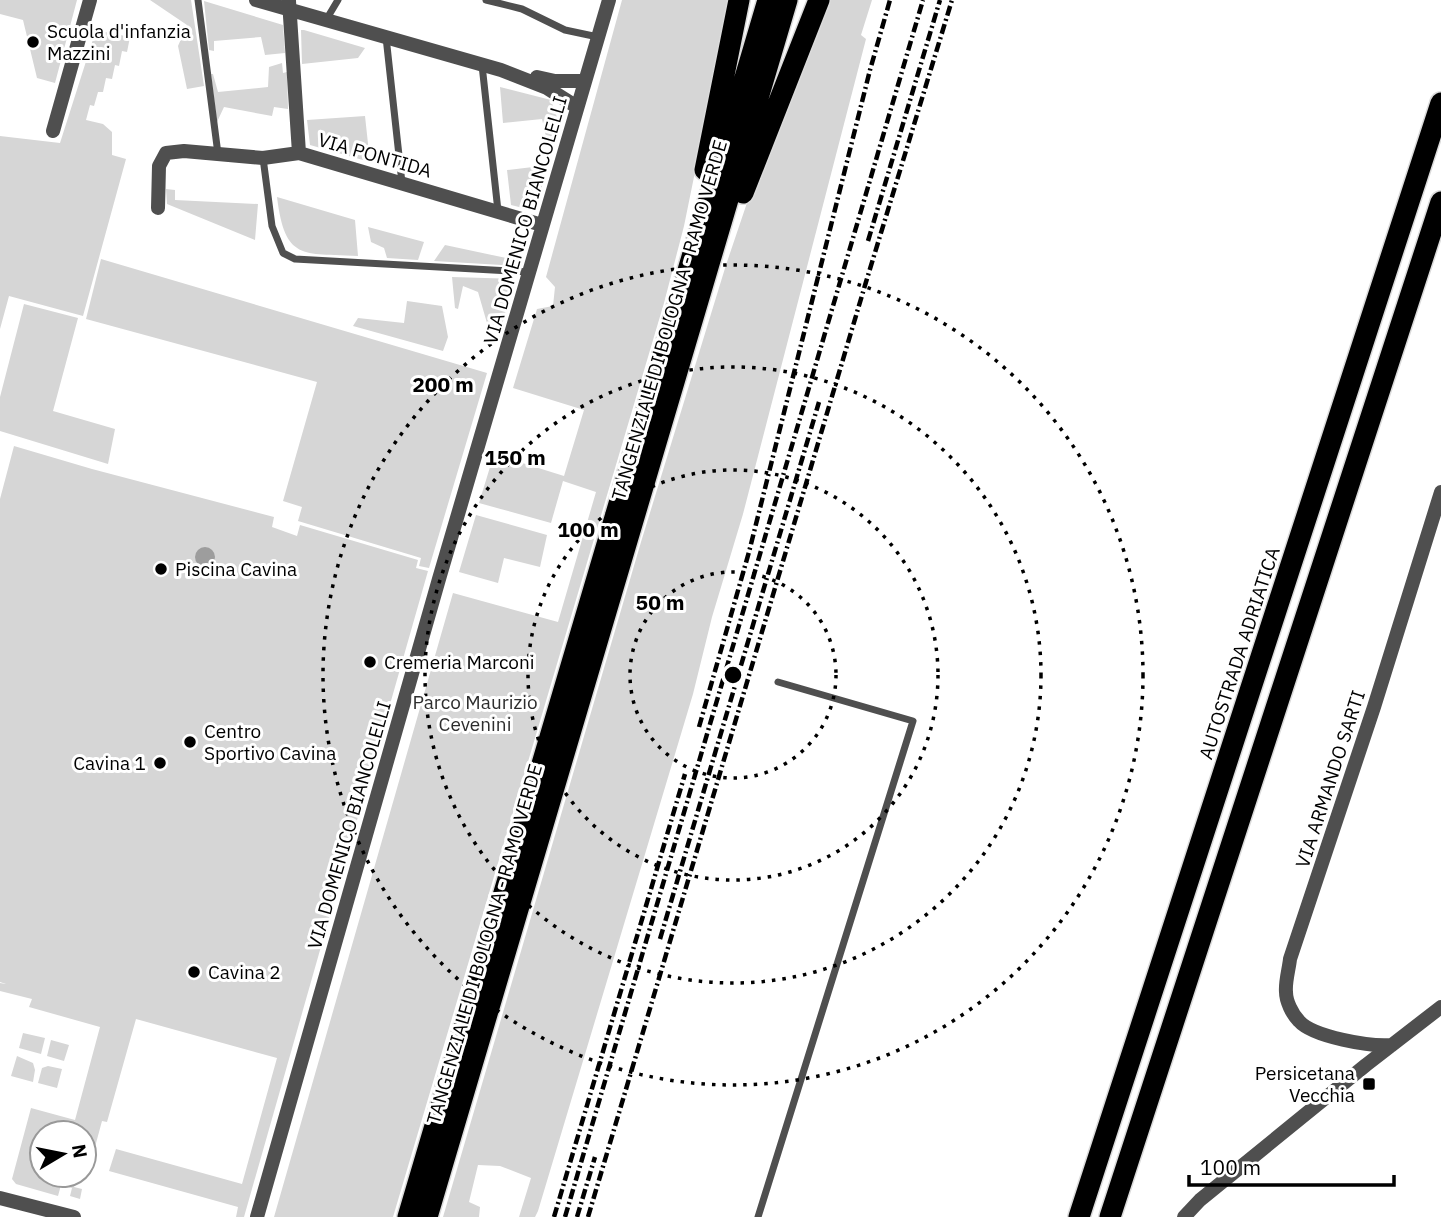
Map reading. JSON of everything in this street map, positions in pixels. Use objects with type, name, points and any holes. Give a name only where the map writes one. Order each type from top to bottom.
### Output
[{"type":"highway","points":[[670,332],[739,0]]},
{"type":"highway","name":"TANGENZIALE DI BOLOGNA - RAMO VERDE","points":[[408,1217],[768,0]]},
{"type":"highway","name":"TANGENZIALE DI BOLOGNA - RAMO VERDE","points":[[427,1217],[787,0]]},
{"type":"highway","points":[[680,362],[819,0]]},
{"type":"highway","name":"AUTOSTRADA ADRIATICA","points":[[1079,1217],[1441,103]]},
{"type":"highway","points":[[1111,1217],[1441,202]]},
{"type":"street","points":[[53,131],[90,0]]},
{"type":"street","points":[[256,0],[289,5],[326,20],[501,70],[547,88],[577,107]]},
{"type":"street","name":"VIA DOMENICO BIANCOLELLI","points":[[257,1217],[542,225],[610,0]]},
{"type":"street","points":[[289,5],[299,153]]},
{"type":"street","points":[[501,70],[555,81],[584,81]]},
{"type":"street","name":"VIA PONTIDA","points":[[158,208],[159,166],[166,153],[184,151],[263,158],[299,153],[542,225]]},
{"type":"street","name":"VIA ARMANDO SARTI","points":[[1392,1045],[1353,1042],[1320,1033],[1300,1023],[1285,991],[1290,959],[1441,492]]},
{"type":"street","points":[[1184,1217],[1200,1200],[1441,1007]]},
{"type":"street","points":[[1353,1042],[1366,1065]]},
{"type":"street","points":[[0,1198],[74,1217]]},
{"type":"lane","points":[[198,0],[218,154]]},
{"type":"lane","points":[[326,20],[338,0]]},
{"type":"lane","points":[[486,0],[522,9],[565,30],[598,37]]},
{"type":"lane","points":[[386,37],[402,183]]},
{"type":"lane","points":[[482,64],[498,211]]},
{"type":"lane","points":[[263,158],[272,226],[283,253],[295,258],[529,272]]},
{"type":"lane","points":[[758,1217],[913,721],[778,681]]},
{"type":"green space","points":[[0,0],[77,0],[55,83],[37,78],[23,20],[0,14]]},
{"type":"green space","points":[[150,0],[191,0],[204,86],[187,89],[178,46],[187,25]]},
{"type":"green space","name":"Parco Maurizio Cevenini","points":[[622,0],[730,0],[684,226],[664,303],[393,1217],[274,1217],[453,593],[558,622],[596,492],[563,481],[551,523],[479,503],[494,454],[564,476],[584,410],[513,388],[537,309],[553,306],[555,287],[546,277]]},
{"type":"green space","points":[[827,0],[872,0],[861,35],[866,39],[743,514],[712,617],[693,694],[538,1211],[535,1217],[519,1217],[531,1178],[500,1166],[478,1165],[469,1202],[480,1207],[479,1217],[443,1217],[641,542],[726,265],[751,191]]},
{"type":"green space","points":[[204,1],[283,25],[285,53],[265,55],[261,37],[214,41],[214,51],[209,50]]},
{"type":"green space","points":[[96,30],[130,37],[127,52],[122,51],[119,66],[115,65],[112,79],[106,78],[103,92],[98,92],[94,106],[90,105],[86,120],[103,124],[112,132],[112,155],[126,159],[83,316],[9,296],[0,329],[0,136],[60,143]]},
{"type":"green space","points":[[301,30],[365,48],[358,58],[302,64]]},
{"type":"green space","points":[[282,63],[283,73],[287,72],[288,109],[274,107],[272,116],[224,107],[217,122],[211,74],[218,92],[268,87],[269,67]]},
{"type":"green space","points":[[500,87],[551,100],[559,123],[555,138],[546,137],[542,119],[503,123]]},
{"type":"green space","points":[[365,116],[370,162],[310,145],[307,120]]},
{"type":"green space","points":[[547,168],[535,211],[511,205],[507,170]]},
{"type":"green space","points":[[166,189],[175,190],[175,200],[258,204],[255,240],[167,204]]},
{"type":"green space","points":[[277,197],[355,220],[358,256],[310,253],[291,243],[280,218]]},
{"type":"green space","points":[[368,227],[424,242],[418,260],[387,258],[384,248],[371,242]]},
{"type":"green space","points":[[445,245],[520,261],[519,266],[434,261]]},
{"type":"green space","points":[[101,259],[487,373],[429,568],[419,566],[421,558],[298,521],[302,507],[283,501],[317,382],[86,319]]},
{"type":"green space","points":[[452,277],[514,279],[500,333],[489,330],[478,292],[463,286],[458,309],[455,308]]},
{"type":"green space","points":[[407,301],[442,306],[448,337],[443,351],[353,326],[358,318],[404,323]]},
{"type":"green space","points":[[24,304],[78,318],[53,411],[115,429],[108,464],[0,431],[0,397]]},
{"type":"green space","name":"Centro Sportivo Cavina","points":[[14,446],[274,517],[272,527],[297,536],[300,525],[418,560],[416,568],[428,571],[244,1217],[236,1217],[238,1207],[109,1171],[116,1149],[242,1184],[277,1058],[136,1019],[107,1122],[102,1121],[98,1136],[98,1119],[75,1119],[100,1027],[29,1007],[32,999],[0,991],[0,983],[6,984],[0,982],[0,499]]},
{"type":"green space","points":[[476,515],[547,535],[540,567],[504,558],[498,583],[459,572]]},
{"type":"green space","points":[[23,1033],[45,1038],[41,1054],[19,1048]]},
{"type":"green space","points":[[51,1040],[69,1045],[64,1061],[47,1056]]},
{"type":"green space","points":[[17,1056],[33,1063],[33,1082],[11,1076]]},
{"type":"green space","points":[[48,1066],[62,1069],[57,1088],[38,1083],[42,1068]]},
{"type":"green space","name":"Centro Sportivo Cavina","points":[[31,1108],[71,1119],[28,1119]]},
{"type":"green space","name":"Centro Sportivo Cavina","points":[[28,1119],[28,1187],[16,1184],[12,1179]]},
{"type":"green space","name":"Centro Sportivo Cavina","points":[[34,1189],[60,1189],[58,1196]]},
{"type":"green space","name":"Centro Sportivo Cavina","points":[[72,1189],[82,1189],[80,1199],[70,1196]]},
{"type":"shaded area","points":[[201,547],[209,547],[215,557],[209,567],[201,567],[195,561],[195,553]]},
{"type":"railway","points":[[699,727],[749,552],[890,0]]},
{"type":"railway","points":[[565,1217],[923,0]]},
{"type":"railway","points":[[868,241],[940,0]]},
{"type":"railway","points":[[588,1217],[952,0]]},
{"type":"railway","points":[[660,939],[819,402]]},
{"type":"railway","points":[[554,1217],[685,774]]},
{"type":"railway","points":[[577,1217],[595,1157]]},
{"type":"place","name":"Scuola d'infanzia Mazzini","points":[[33,42]]},
{"type":"place","name":"Piscina Cavina","points":[[161,569]]},
{"type":"place","name":"Cremeria Marconi","points":[[370,662]]},
{"type":"place","name":"Centro Sportivo Cavina","points":[[190,742]]},
{"type":"place","name":"Cavina 1","points":[[160,763]]},
{"type":"place","name":"Cavina 2","points":[[194,972]]},
{"type":"place","name":"Persicetana Vecchia","points":[[1369,1084]]}]
